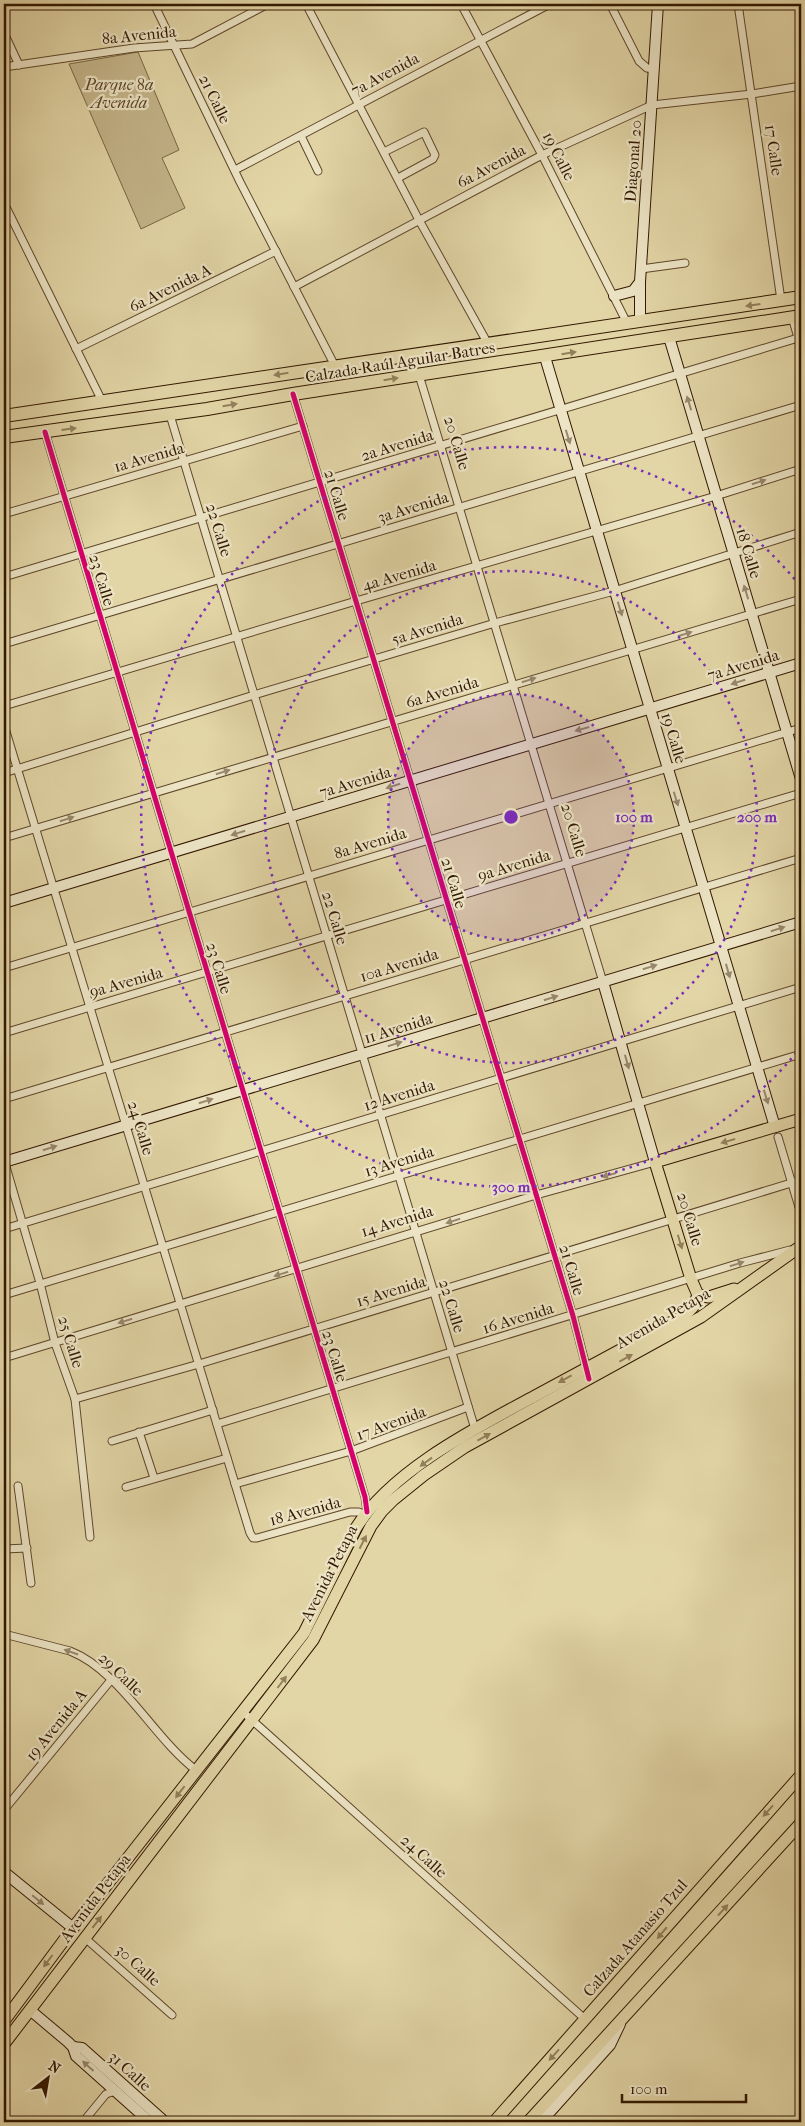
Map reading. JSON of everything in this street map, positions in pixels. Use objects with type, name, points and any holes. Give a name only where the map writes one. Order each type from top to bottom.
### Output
[{"type":"highway","name":"Calzada Raúl Aguilar Batres","points":[[4,416],[801,297]]},
{"type":"highway","name":"Calzada Raúl Aguilar Batres","points":[[4,437],[170,415],[293,394],[545,357],[797,316]]},
{"type":"main road","name":"14 Avenida","points":[[656,1162],[776,1132],[801,1119]]},
{"type":"main road","name":"20 Calle","points":[[656,1162],[691,1280],[698,1295]]},
{"type":"main road","name":"Avenida Petapa","points":[[6,2018],[73,1928],[304,1633],[365,1513],[406,1476],[475,1429],[701,1317],[740,1287],[800,1247]]},
{"type":"main road","points":[[698,1295],[709,1297],[740,1287]]},
{"type":"main road","name":"Avenida Petapa","points":[[4,2044],[313,1640],[371,1526],[382,1511],[424,1475],[465,1448],[685,1315],[693,1307],[698,1295]]},
{"type":"main road","name":"Calzada Atanasio Tzul","points":[[494,2122],[801,1775]]},
{"type":"main road","points":[[528,2122],[620,2024],[801,1823]]},
{"type":"main road","points":[[6,2018],[30,2010]]},
{"type":"street","name":"21 Calle","points":[[154,4],[235,170],[335,366]]},
{"type":"street","name":"8a Avenida","points":[[4,67],[134,48],[192,44],[268,4]]},
{"type":"street","points":[[306,4],[419,220],[488,344]]},
{"type":"street","name":"19 Calle","points":[[461,4],[542,154],[627,323]]},
{"type":"street","name":"7a Avenida","points":[[235,170],[550,4]]},
{"type":"street","points":[[610,4],[639,61],[647,68],[654,70]]},
{"type":"street","name":"Diagonal 20","points":[[640,321],[640,282],[658,4]]},
{"type":"street","name":"17 Calle","points":[[738,4],[781,300]]},
{"type":"street","points":[[4,33],[19,65]]},
{"type":"street","name":"6a Avenida","points":[[294,287],[542,154],[652,105],[752,94],[801,86]]},
{"type":"street","points":[[384,152],[424,132],[435,155],[433,159],[398,178]]},
{"type":"street","points":[[301,136],[318,170]]},
{"type":"street","points":[[4,203],[102,401]]},
{"type":"street","name":"6a Avenida A","points":[[76,350],[276,251]]},
{"type":"street","points":[[641,269],[685,263]]},
{"type":"street","points":[[614,296],[633,291],[640,282]]},
{"type":"street","points":[[797,316],[798,338],[801,348]]},
{"type":"street","name":"18 Calle","points":[[669,337],[801,779]]},
{"type":"street","name":"2a Avenida","points":[[4,577],[798,338]]},
{"type":"street","name":"19 Calle","points":[[545,357],[801,1214]]},
{"type":"street","name":"20 Calle","points":[[419,375],[656,1162]]},
{"type":"street","name":"21 Calle","points":[[293,394],[501,1078],[588,1373]]},
{"type":"street","name":"3a Avenida","points":[[4,644],[801,405]]},
{"type":"street","name":"22 Calle","points":[[170,415],[475,1429]]},
{"type":"street","name":"1a Avenida","points":[[4,514],[303,426]]},
{"type":"street","name":"23 Calle","points":[[44,432],[365,1497],[365,1513]]},
{"type":"street","name":"4a Avenida","points":[[4,706],[237,638],[356,600],[716,496],[801,469]]},
{"type":"street","name":"5a Avenida","points":[[4,773],[134,731],[494,623],[614,591],[801,532]]},
{"type":"street","name":"6a Avenida","points":[[4,838],[801,599]]},
{"type":"street","name":"7a Avenida","points":[[4,903],[801,663]]},
{"type":"street","name":"24 Calle","points":[[4,726],[246,1523],[253,1538]]},
{"type":"street","name":"8a Avenida","points":[[4,968],[801,728]]},
{"type":"street","name":"9a Avenida","points":[[4,1033],[801,793]]},
{"type":"street","name":"10a Avenida","points":[[4,1099],[801,858]]},
{"type":"street","name":"11 Avenida","points":[[4,1161],[801,922]]},
{"type":"street","name":"12 Avenida","points":[[4,1229],[801,987]]},
{"type":"street","name":"13 Avenida","points":[[4,1295],[801,1054]]},
{"type":"street","name":"25 Calle","points":[[4,1161],[40,1283],[55,1343],[75,1399],[90,1537]]},
{"type":"street","name":"14 Avenida","points":[[4,1358],[416,1232],[656,1162]]},
{"type":"street","name":"15 Avenida","points":[[75,1399],[199,1364],[801,1180]]},
{"type":"street","name":"16 Avenida","points":[[217,1424],[691,1280],[740,1263],[800,1247]]},
{"type":"street","name":"17 Avenida","points":[[235,1484],[351,1451],[468,1407]]},
{"type":"street","points":[[112,1440],[213,1410]]},
{"type":"street","points":[[139,1432],[154,1478]]},
{"type":"street","points":[[126,1487],[227,1458]]},
{"type":"street","points":[[18,1486],[31,1583]]},
{"type":"street","name":"18 Avenida","points":[[253,1538],[350,1512],[365,1513]]},
{"type":"street","points":[[4,1549],[27,1548]]},
{"type":"street","name":"29 Calle","points":[[4,1634],[46,1644],[80,1656],[111,1680],[183,1760],[197,1771]]},
{"type":"street","name":"19 Avenida A","points":[[4,1810],[111,1680]]},
{"type":"street","name":"24 Calle","points":[[243,1712],[586,2020]]},
{"type":"street","points":[[4,1872],[73,1928]]},
{"type":"street","name":"30 Calle","points":[[85,1938],[172,2015]]},
{"type":"street","name":"31 Calle","points":[[30,2010],[73,2047],[76,2056],[150,2122]]},
{"type":"street","points":[[541,2122],[610,2045],[620,2024]]},
{"type":"street","name":"31 Calle","points":[[73,2047],[82,2048],[165,2122]]},
{"type":"street","points":[[83,2122],[106,2094],[116,2091]]},
{"type":"green space","name":"Parque 8a Avenida","points":[[138,52],[179,150],[162,158],[185,208],[141,229],[69,64]]},
{"type":"cycle path","points":[[293,394],[573,1316],[589,1379]]},
{"type":"cycle path","points":[[45,432],[365,1497],[367,1512]]}]
